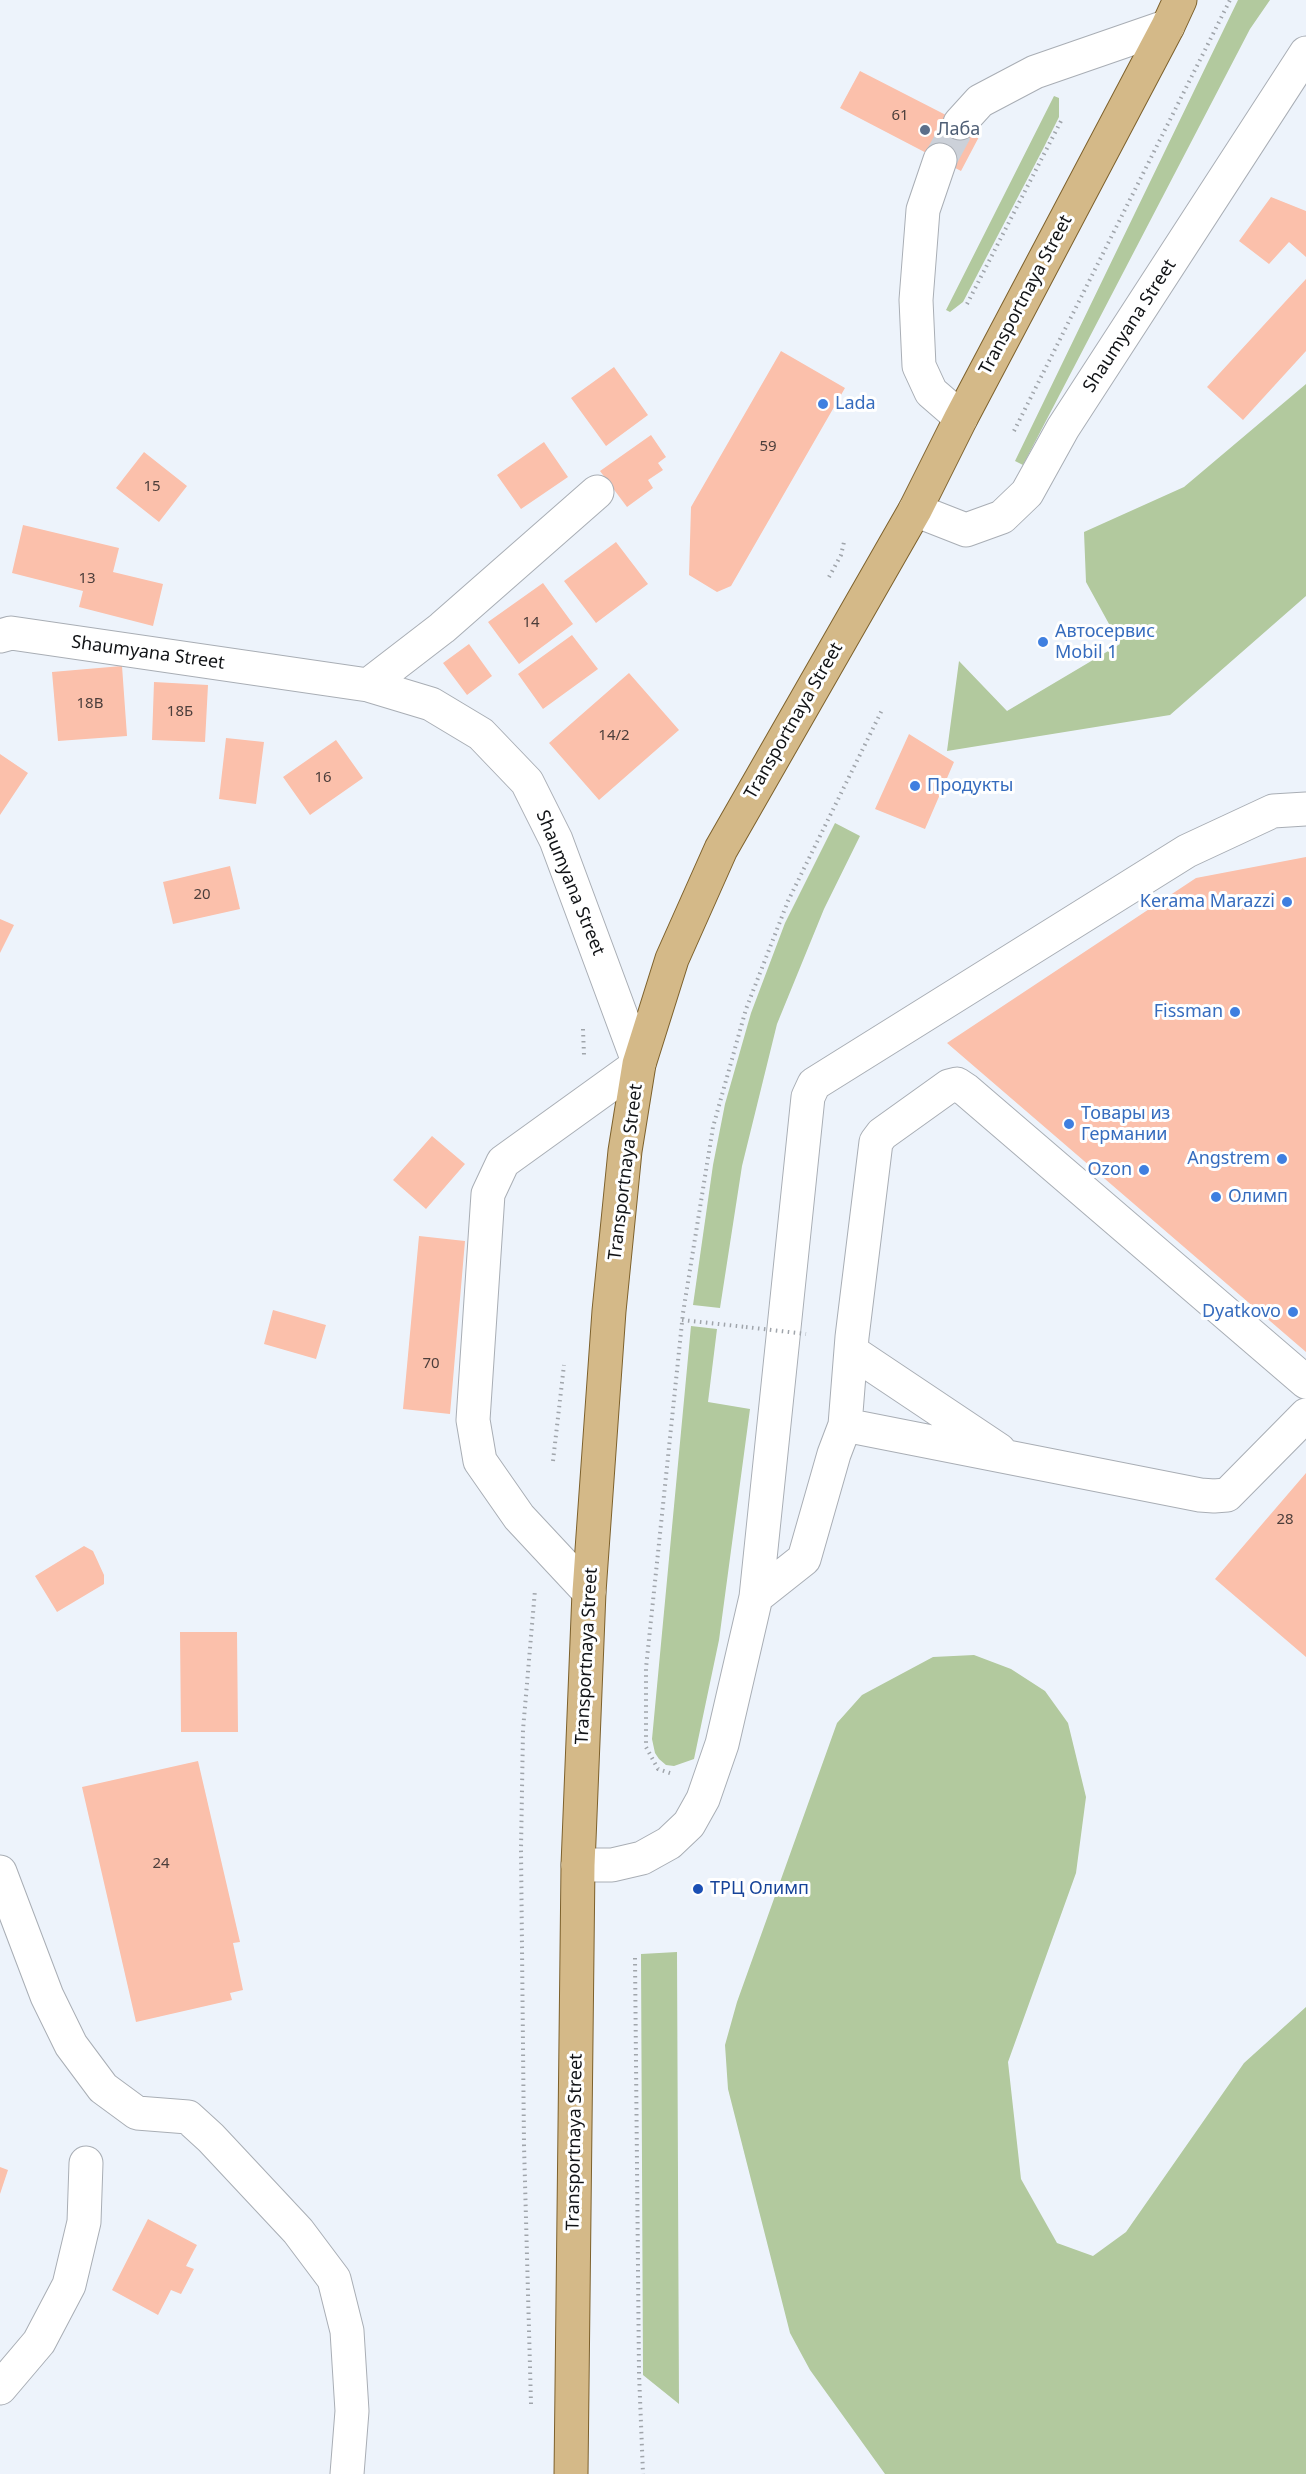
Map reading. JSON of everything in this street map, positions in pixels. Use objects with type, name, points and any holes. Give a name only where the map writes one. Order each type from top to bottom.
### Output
[{"type":"main road","name":"Transportnaya Street","points":[[571,2474],[578,1865],[589,1592],[609,1311],[626,1151],[639,1064],[672,959],[721,849],[915,510],[1174,13]]},
{"type":"street","points":[[960,123],[980,101],[1035,72],[1174,13]]},
{"type":"street","name":"Shaumyana Street","points":[[915,510],[966,530],[1002,517],[1027,494],[1063,428],[1306,53]]},
{"type":"street","points":[[940,160],[923,210],[916,300],[919,366],[931,392],[961,418]]},
{"type":"street","points":[[368,685],[442,628],[597,492]]},
{"type":"street","name":"Shaumyana Street","points":[[0,636],[11,633],[368,685],[431,704],[481,734],[527,782],[556,840],[639,1064]]},
{"type":"street","points":[[578,1865],[612,1864],[642,1858],[669,1843],[689,1824],[703,1799],[722,1744],[756,1597],[808,1097],[814,1084],[1187,851],[1273,811],[1306,809]]},
{"type":"street","points":[[589,1592],[519,1517],[480,1461],[472,1420],[488,1194],[503,1162],[639,1064]]},
{"type":"street","points":[[756,1597],[804,1560],[834,1454],[845,1425],[851,1351],[876,1142],[882,1134],[949,1086],[957,1084],[1306,1382]]},
{"type":"street","points":[[851,1351],[1010,1458]]},
{"type":"street","points":[[845,1425],[1200,1496],[1227,1495],[1306,1415]]},
{"type":"street","points":[[0,1872],[46,1996],[71,2045],[103,2088],[137,2113],[188,2117],[212,2138],[298,2231],[334,2279],[347,2331],[352,2411],[347,2474]]},
{"type":"street","points":[[0,2388],[39,2342],[69,2285],[84,2222],[86,2163]]},
{"type":"path","points":[[1012,436],[1230,0]]},
{"type":"path","points":[[967,304],[1061,121]]},
{"type":"path","points":[[676,1772],[666,1774],[658,1769],[646,1747],[644,1734],[646,1668],[682,1320],[713,1127],[746,1010],[788,901],[882,710]]},
{"type":"path","points":[[583,1025],[584,1057]]},
{"type":"path","points":[[682,1320],[806,1334]]},
{"type":"path","points":[[531,2415],[524,2145],[521,1850],[523,1730],[535,1589]]},
{"type":"path","points":[[635,1958],[639,2373],[643,2474]]},
{"type":"green space","points":[[1238,0],[1270,0],[1250,29],[1023,465],[1015,461]]},
{"type":"green space","points":[[1054,96],[1059,98],[1059,117],[963,302],[950,312],[946,310]]},
{"type":"green space","points":[[1306,384],[1306,596],[1170,715],[947,751],[959,661],[1007,711],[1120,644],[1086,582],[1084,532],[1184,487]]},
{"type":"green space","points":[[835,823],[860,836],[824,909],[777,1024],[742,1166],[720,1308],[693,1305],[713,1165],[725,1104],[751,1013],[785,923]]},
{"type":"green space","points":[[691,1326],[717,1329],[708,1402],[750,1409],[719,1640],[694,1759],[674,1766],[666,1765],[659,1759],[652,1739]]},
{"type":"green space","points":[[974,1655],[1011,1669],[1045,1691],[1068,1723],[1086,1797],[1076,1873],[1008,2062],[1021,2179],[1057,2243],[1093,2256],[1126,2232],[1244,2063],[1306,2007],[1306,2474],[885,2474],[810,2370],[790,2333],[728,2089],[725,2045],[737,2002],[837,1723],[862,1695],[933,1657]]},
{"type":"green space","points":[[677,1952],[679,2404],[643,2375],[641,1954]]},
{"type":"building","points":[[860,71],[981,133],[961,171],[840,108]]},
{"type":"building","points":[[1271,197],[1306,211],[1306,257],[1289,242],[1269,264],[1239,241]]},
{"type":"building","points":[[1306,279],[1306,351],[1243,420],[1207,387]]},
{"type":"building","points":[[781,351],[845,388],[731,586],[717,592],[689,575],[691,507]]},
{"type":"building","points":[[614,367],[648,415],[606,446],[571,398]]},
{"type":"building","points":[[651,435],[666,457],[658,463],[663,470],[648,480],[653,488],[627,507],[600,471]]},
{"type":"building","points":[[544,442],[568,477],[521,509],[497,475]]},
{"type":"building","points":[[144,452],[187,486],[159,522],[116,488]]},
{"type":"building","points":[[23,525],[119,548],[113,572],[163,584],[153,626],[79,607],[83,591],[12,573]]},
{"type":"building","points":[[616,542],[648,584],[596,623],[564,581]]},
{"type":"building","points":[[543,583],[573,624],[519,664],[488,622]]},
{"type":"building","points":[[572,635],[598,669],[543,709],[518,674]]},
{"type":"building","points":[[469,644],[492,676],[467,695],[443,663]]},
{"type":"building","points":[[122,666],[127,736],[58,741],[52,672]]},
{"type":"building","points":[[629,673],[679,730],[599,800],[549,743]]},
{"type":"building","points":[[154,682],[208,685],[205,742],[152,740]]},
{"type":"building","name":"Продукты","points":[[909,734],[954,762],[925,829],[875,809]]},
{"type":"building","points":[[226,738],[264,742],[256,804],[219,799]]},
{"type":"building","points":[[336,740],[363,778],[310,815],[283,777]]},
{"type":"building","points":[[0,754],[28,773],[0,815]]},
{"type":"building","name":"Олимп","points":[[1306,857],[1306,1352],[947,1043],[1196,878]]},
{"type":"building","points":[[230,866],[240,909],[173,924],[163,882]]},
{"type":"building","points":[[0,919],[14,925],[0,953]]},
{"type":"building","points":[[432,1136],[465,1164],[426,1209],[393,1180]]},
{"type":"building","points":[[419,1236],[465,1241],[450,1414],[403,1409]]},
{"type":"building","points":[[273,1310],[326,1325],[316,1359],[264,1344]]},
{"type":"building","points":[[1306,1473],[1306,1657],[1215,1579]]},
{"type":"building","points":[[84,1546],[93,1551],[104,1575],[104,1584],[57,1612],[35,1576]]},
{"type":"building","points":[[180,1632],[237,1632],[238,1732],[181,1732]]},
{"type":"building","points":[[198,1761],[240,1942],[233,1943],[243,1990],[230,1993],[232,2000],[136,2022],[82,1787]]},
{"type":"building","points":[[0,2167],[8,2170],[0,2194]]},
{"type":"building","points":[[148,2219],[197,2245],[186,2266],[194,2269],[181,2294],[171,2290],[158,2315],[112,2290]]},
{"type":"tunnel","points":[[940,160],[960,123]]},
{"type":"place","name":"Лаба","points":[[925,130]]},
{"type":"place","name":"Lada","points":[[823,404]]},
{"type":"place","name":"Автосервис Mobil 1","points":[[1043,642]]},
{"type":"place","name":"Продукты","points":[[915,786]]},
{"type":"place","name":"Kerama Marazzi","points":[[1287,902]]},
{"type":"place","name":"Fissman","points":[[1235,1012]]},
{"type":"place","name":"Товары из Германии","points":[[1069,1124]]},
{"type":"place","name":"Angstrem","points":[[1282,1159]]},
{"type":"place","name":"Ozon","points":[[1144,1170]]},
{"type":"place","name":"Олимп","points":[[1216,1197]]},
{"type":"place","name":"Dyatkovo","points":[[1293,1312]]},
{"type":"place","name":"ТРЦ Олимп","points":[[698,1889]]}]
